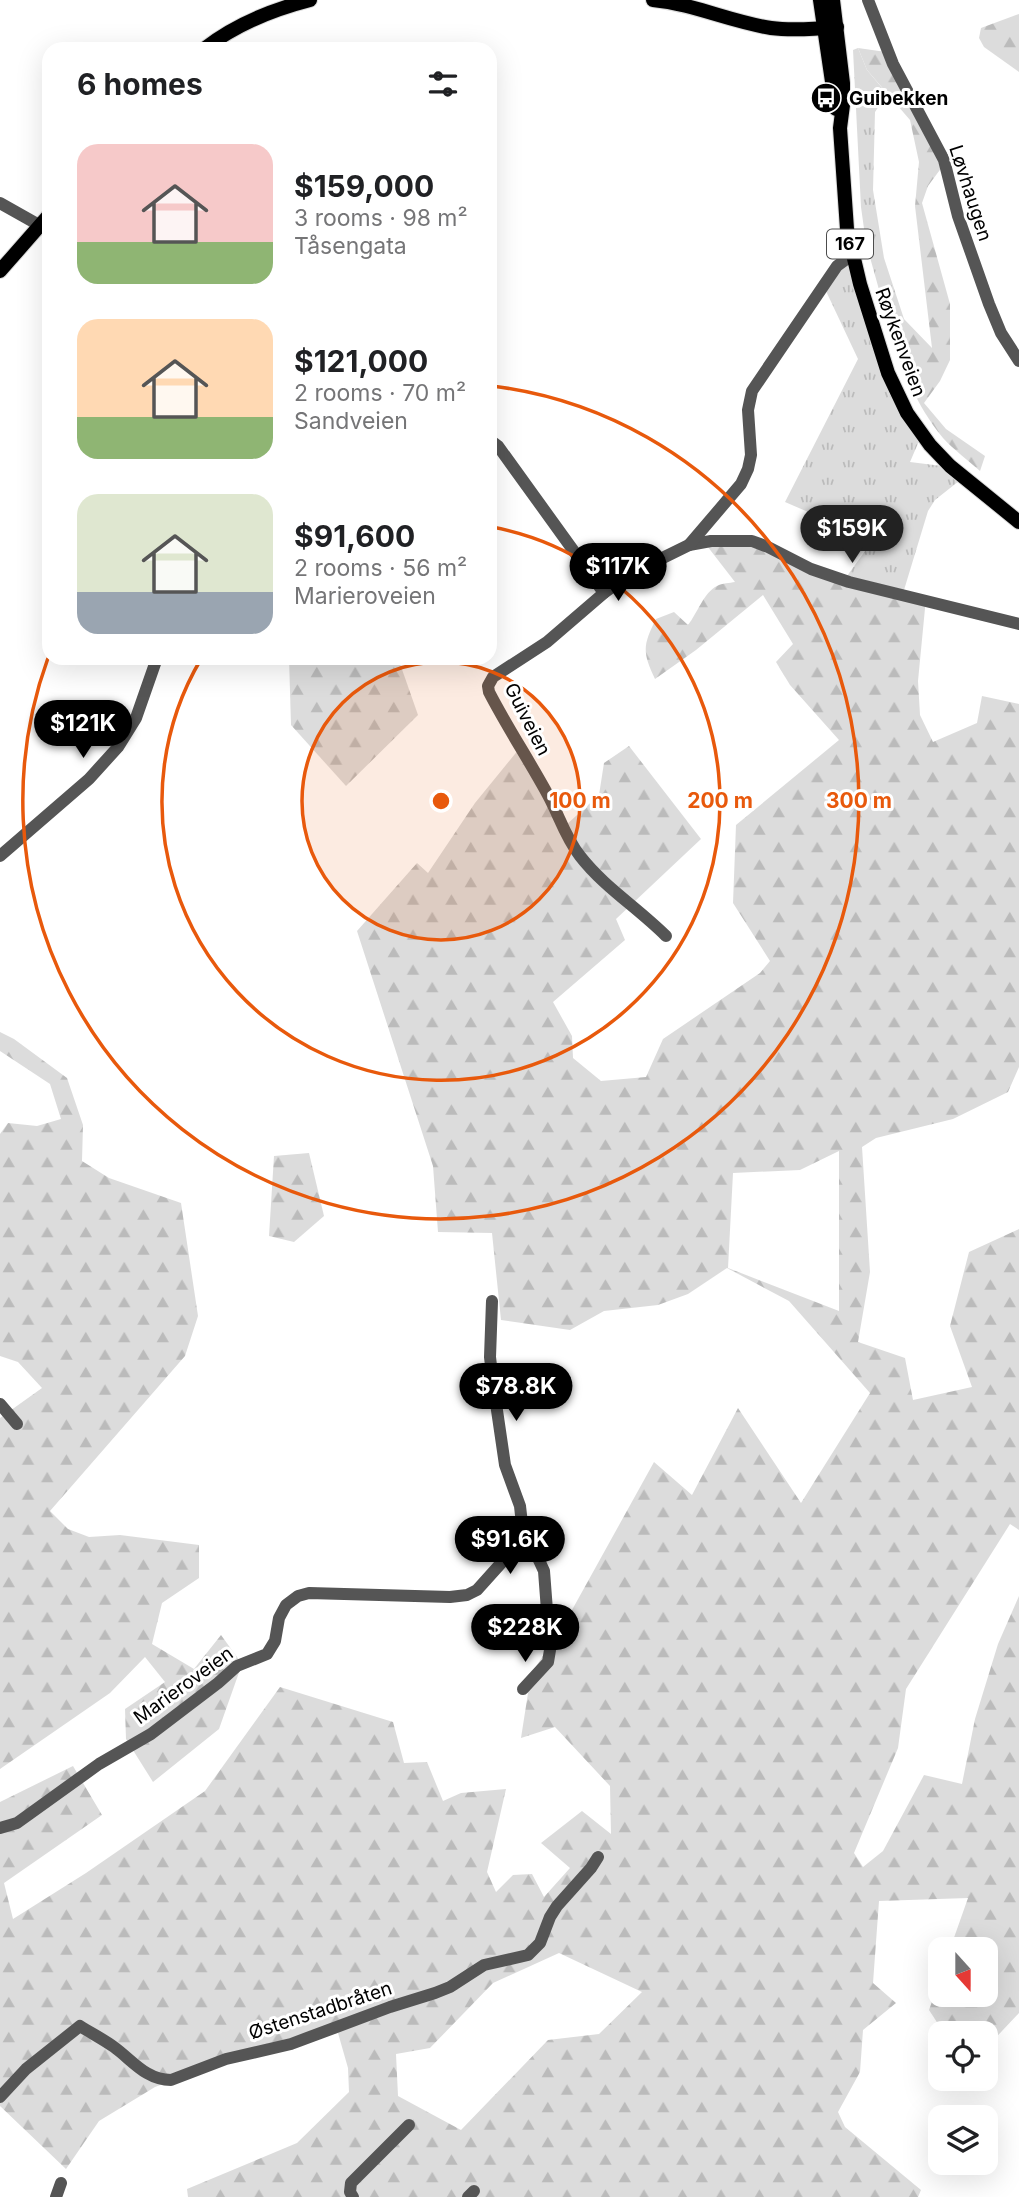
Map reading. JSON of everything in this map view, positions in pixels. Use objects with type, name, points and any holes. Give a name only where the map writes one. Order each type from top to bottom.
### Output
[{"type":"main road","points":[[213,42],[243,23],[310,0]]},
{"type":"main road","points":[[653,0],[773,29],[831,27]]},
{"type":"main road","name":"Røykenveien","points":[[820,0],[831,27],[843,83],[840,128],[845,210],[852,255],[888,373],[907,413],[943,459],[1019,522]]},
{"type":"main road","name":"Røykenveien","points":[[831,27],[833,0]]},
{"type":"main road","points":[[0,271],[42,222]]},
{"type":"street","name":"Løvhaugen","points":[[868,0],[893,64],[944,160],[958,216],[989,304],[1001,333],[1019,361]]},
{"type":"street","points":[[0,203],[42,219]]},
{"type":"street","name":"Guiveien","points":[[666,936],[597,877],[579,856],[565,835],[548,796],[512,736],[488,686],[493,677],[547,642],[630,574],[689,545],[741,484],[751,455],[748,410],[752,391],[836,266],[852,255]]},
{"type":"street","points":[[497,445],[604,593]]},
{"type":"street","points":[[689,545],[724,540],[752,541],[811,569],[849,582],[1019,624]]},
{"type":"street","points":[[0,856],[89,779],[117,747],[136,718],[155,665]]},
{"type":"street","points":[[492,1301],[490,1357],[505,1465],[520,1506],[521,1541],[532,1545],[544,1571],[550,1635],[548,1662],[523,1689]]},
{"type":"street","points":[[0,1404],[17,1424]]},
{"type":"street","name":"Marieroveien","points":[[0,1828],[17,1823],[99,1764],[151,1734],[233,1669],[267,1654],[273,1646],[279,1618],[286,1605],[298,1596],[309,1593],[450,1597],[467,1595],[477,1590],[521,1541]]},
{"type":"street","name":"Østenstadbråten","points":[[0,2097],[26,2069],[80,2026],[114,2047],[144,2073],[162,2080],[171,2080],[226,2059],[291,2044],[443,1990],[484,1965],[528,1955],[540,1943],[557,1906],[598,1857]]},
{"type":"street","points":[[353,2197],[350,2192],[351,2183],[409,2125]]},
{"type":"street","points":[[56,2197],[61,2183]]},
{"type":"green space","points":[[1019,14],[1019,72],[984,47],[979,38],[981,28]]},
{"type":"green space","points":[[858,48],[867,70],[894,102],[881,103],[875,112],[873,190],[884,258],[904,319],[890,329],[866,243],[861,207],[853,50]]},
{"type":"green space","points":[[858,48],[886,52],[942,167],[928,186],[922,203],[950,304],[950,360],[940,381],[924,403],[946,429],[985,456],[980,471],[943,438],[925,413],[905,372],[890,329],[904,319],[932,348],[915,206],[919,162],[910,120],[867,70]]},
{"type":"green space","points":[[847,261],[919,441],[910,462],[942,466],[959,481],[935,500],[928,511],[904,590],[847,576],[873,540],[785,502],[858,359],[825,289]]},
{"type":"green space","points":[[704,542],[755,543],[820,571],[926,598],[918,681],[920,715],[933,742],[977,723],[982,696],[1019,704],[1019,1067],[1008,1092],[953,1119],[876,1138],[862,1147],[870,1272],[858,1342],[905,1358],[913,1400],[972,1387],[950,1326],[969,1252],[1019,1229],[1019,1530],[1010,1524],[906,1689],[898,1748],[854,1853],[863,1867],[883,1851],[924,1775],[962,1784],[975,1719],[998,1644],[1019,1596],[1019,2013],[998,2035],[998,2021],[936,2021],[929,2010],[930,2007],[998,2007],[998,1937],[954,1937],[968,1898],[879,1901],[873,1983],[896,2003],[863,2030],[860,2072],[838,2112],[845,2127],[921,2190],[918,2197],[188,2197],[187,2189],[297,2143],[349,2092],[348,2068],[338,2033],[238,2056],[155,2087],[99,2121],[66,2169],[0,2106],[0,1802],[73,1766],[102,1815],[4,1883],[13,1919],[86,1873],[205,1791],[280,1687],[393,1722],[404,1763],[427,1762],[443,1801],[461,1793],[506,1789],[487,1872],[496,1892],[513,1875],[532,1874],[544,1897],[570,1868],[541,1843],[582,1811],[611,1834],[610,1786],[555,1727],[521,1738],[531,1674],[567,1619],[654,1462],[692,1495],[738,1408],[801,1503],[870,1393],[789,1301],[727,1268],[688,1294],[658,1305],[604,1311],[570,1330],[501,1320],[492,1233],[438,1232],[433,1166],[357,931],[417,863],[428,873],[475,803],[519,749],[565,826],[599,795],[604,763],[629,746],[701,839],[616,919],[625,940],[553,1002],[572,1036],[573,1058],[601,1081],[646,1077],[663,1039],[760,973],[770,961],[733,903],[736,825],[839,740],[790,685],[776,662],[793,644],[763,595],[696,650],[655,679],[646,649],[656,619],[674,612],[688,625],[704,598],[721,584],[735,582]],"holes":[[[839,1151],[839,1311],[728,1268],[733,1173],[800,1170]],[[559,1953],[642,1992],[599,2034],[548,2040],[461,2130],[398,2096],[396,2054],[430,2048],[493,1983]]]},
{"type":"green space","points":[[289,665],[400,665],[418,715],[346,786],[291,725]]},
{"type":"green space","points":[[0,1032],[14,1039],[67,1078],[83,1125],[82,1161],[109,1178],[181,1203],[198,1316],[185,1356],[50,1511],[68,1529],[89,1537],[120,1535],[199,1545],[199,1578],[162,1603],[152,1644],[194,1669],[221,1635],[242,1664],[219,1729],[153,1782],[126,1739],[125,1709],[165,1682],[145,1657],[110,1693],[0,1769],[0,1418],[42,1388],[18,1362],[0,1356],[0,1134],[8,1123],[37,1126],[61,1119],[50,1084],[0,1051]]},
{"type":"green space","points":[[309,1153],[324,1216],[294,1242],[269,1236],[274,1156]]},
{"type":"place","name":"Guibekken","points":[[826,98]]}]
